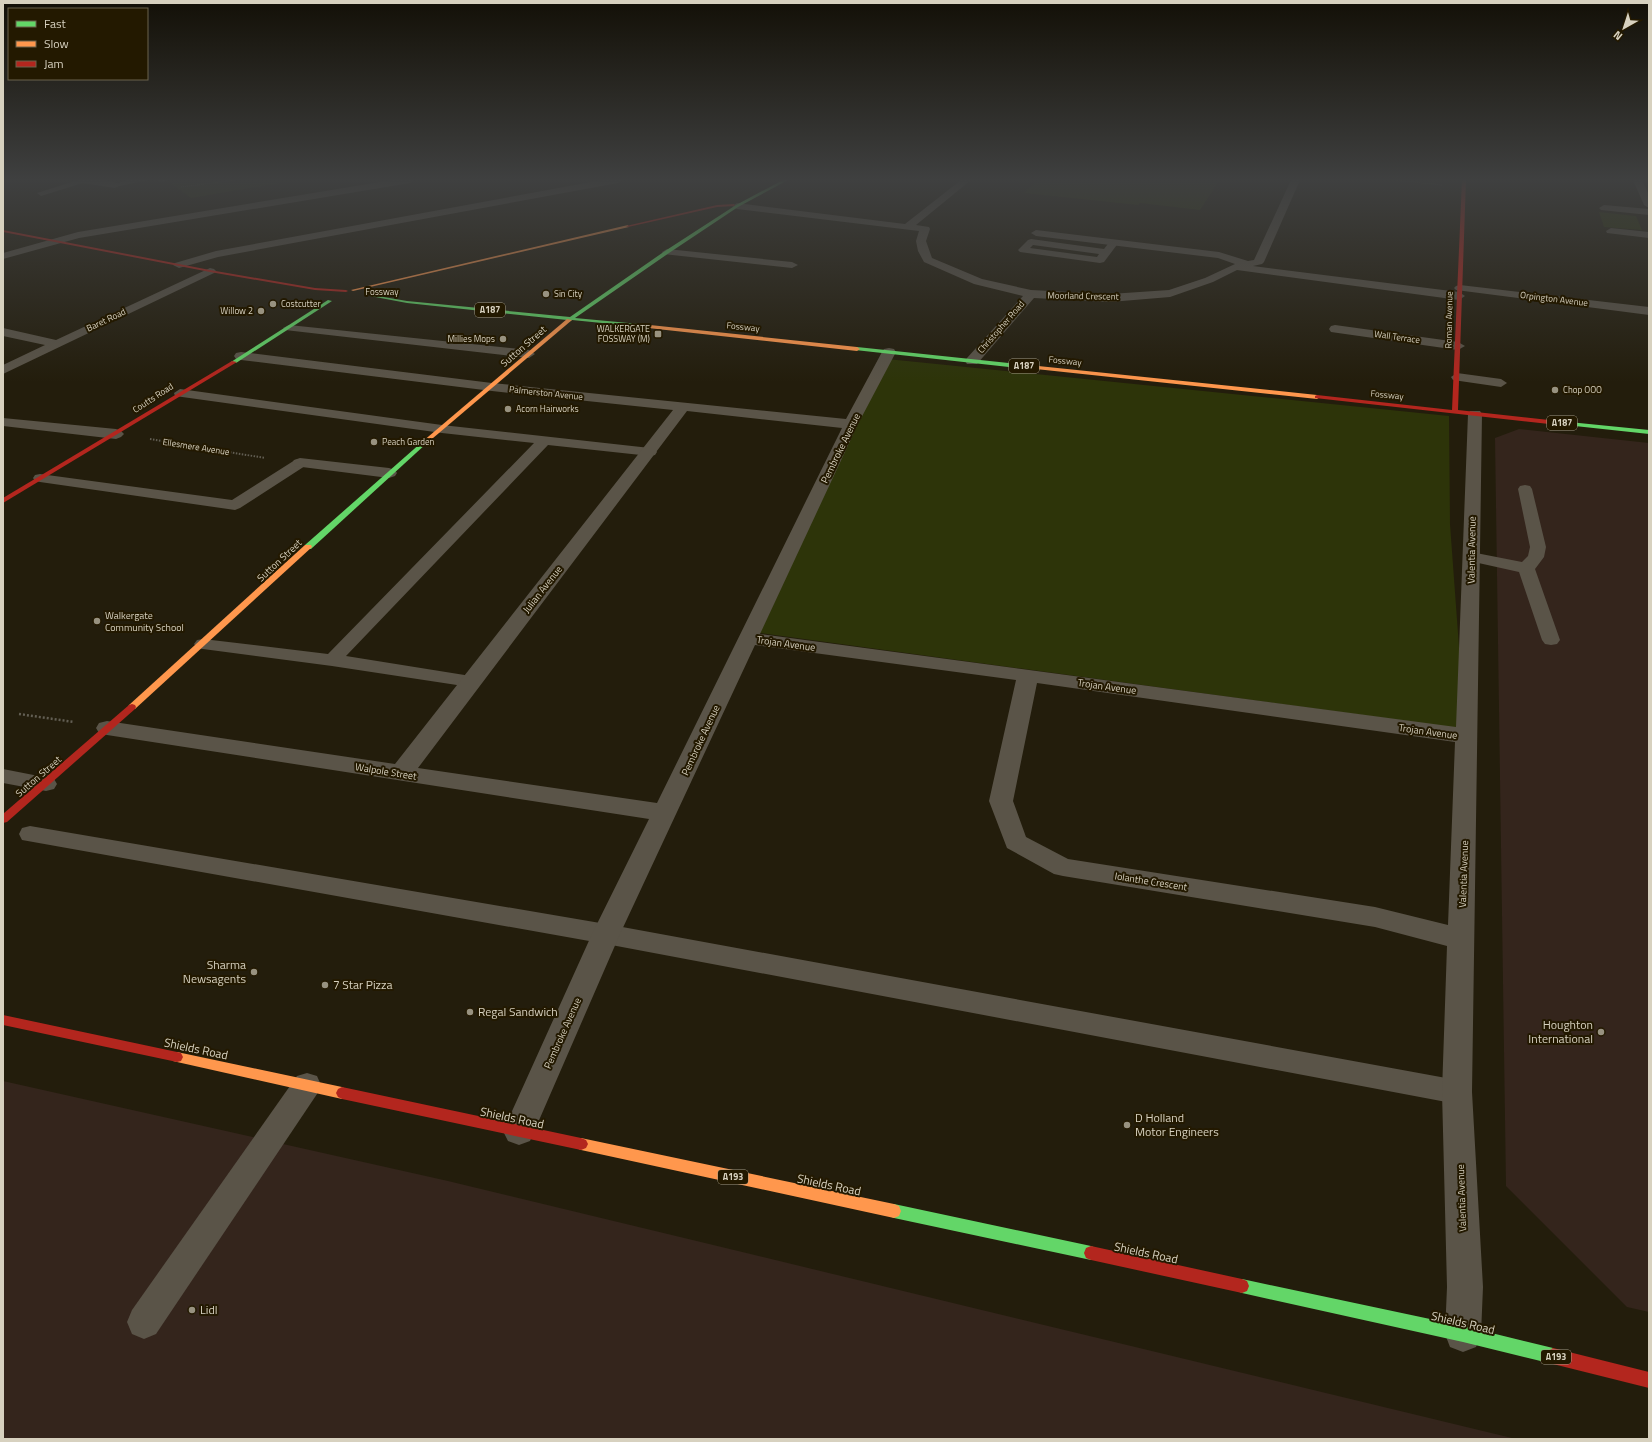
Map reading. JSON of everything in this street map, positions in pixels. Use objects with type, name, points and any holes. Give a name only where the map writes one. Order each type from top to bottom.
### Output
[{"type":"street","points":[[3,256],[36,247]]},
{"type":"street","points":[[84,247],[315,289],[349,290],[394,282],[542,247]]},
{"type":"street","points":[[179,265],[216,254],[252,247]]},
{"type":"street","name":"Sutton Street","points":[[3,820],[46,784],[203,644],[389,474],[492,388],[529,354],[572,318],[673,247]]},
{"type":"street","name":"Moorland Crescent","points":[[922,247],[928,260],[978,282],[1031,294],[1110,298],[1170,293],[1210,280],[1239,265],[1258,262],[1265,247]]},
{"type":"street","points":[[1157,247],[1219,255],[1239,265],[1459,292]]},
{"type":"street","name":"Roman Avenue","points":[[1461,247],[1457,377],[1465,413]]},
{"type":"street","points":[[666,252],[792,265]]},
{"type":"street","name":"Baret Road","points":[[3,370],[210,271]]},
{"type":"street","points":[[372,294],[394,282]]},
{"type":"street","points":[[315,289],[329,300]]},
{"type":"street","name":"Fossway","points":[[349,290],[365,290],[372,294],[407,302]]},
{"type":"street","name":"Coutts Road","points":[[3,501],[289,328],[314,312],[334,294],[349,290]]},
{"type":"street","name":"Orpington Avenue","points":[[1459,292],[1649,311]]},
{"type":"street","name":"Fossway","points":[[372,294],[363,302],[407,302],[572,318],[1649,432]]},
{"type":"street","name":"Christopher Road","points":[[972,361],[1031,294]]},
{"type":"street","name":"Coutts Road","points":[[314,312],[340,305],[329,300]]},
{"type":"street","name":"Wall Terrace","points":[[1335,329],[1458,346]]},
{"type":"street","points":[[3,332],[57,344]]},
{"type":"street","name":"Pembroke Avenue","points":[[519,1132],[606,934],[851,424],[889,352]]},
{"type":"street","name":"Palmerston Avenue","points":[[241,356],[492,388],[684,406],[851,424]]},
{"type":"street","name":"Julian Avenue","points":[[401,773],[470,681],[650,452],[684,406]]},
{"type":"street","name":"Valentia Avenue","points":[[1463,1334],[1465,1287],[1457,1092],[1471,557],[1465,413]]},
{"type":"street","points":[[3,422],[116,434]]},
{"type":"street","points":[[300,463],[389,474]]},
{"type":"street","name":"Trojan Avenue","points":[[747,638],[1028,675],[1466,736]]},
{"type":"street","name":"Iolanthe Crescent","points":[[1028,675],[1001,801],[1016,842],[1063,867],[1375,917],[1461,939]]},
{"type":"street","name":"Walpole Street","points":[[107,728],[665,813]]},
{"type":"street","name":"Shields Road","points":[[3,1020],[1463,1334],[1649,1380]]},
{"type":"lane","points":[[1026,247],[1023,250],[1100,260],[1110,247]]},
{"type":"lane","points":[[1071,247],[1106,252]]},
{"type":"lane","points":[[289,328],[529,354]]},
{"type":"lane","points":[[1457,377],[1501,383]]},
{"type":"lane","points":[[180,393],[543,442],[650,452]]},
{"type":"lane","points":[[332,660],[543,442]]},
{"type":"lane","points":[[40,478],[235,505],[300,463]]},
{"type":"lane","points":[[1525,489],[1538,547],[1536,557],[1526,568]]},
{"type":"lane","points":[[1471,557],[1526,568]]},
{"type":"lane","points":[[1526,568],[1550,640]]},
{"type":"lane","points":[[203,644],[332,660],[470,681]]},
{"type":"lane","points":[[3,776],[46,784]]},
{"type":"lane","points":[[30,834],[606,934],[1457,1092]]},
{"type":"lane","points":[[144,1322],[307,1085]]},
{"type":"path","name":"Ellesmere Avenue","points":[[116,434],[300,463]]},
{"type":"path","points":[[19,714],[107,728]]},
{"type":"shaded area","points":[[1519,429],[1649,443],[1649,1312],[1627,1307],[1506,1186],[1495,438]]},
{"type":"shaded area","points":[[3,1081],[448,1181],[1516,1439],[3,1439]]},
{"type":"green space","points":[[887,359],[1449,416],[1450,524],[1465,729],[760,633]]},
{"type":"traffic: fast","points":[[569,320],[674,247]]},
{"type":"traffic: fast","points":[[372,296],[407,302],[650,327]]},
{"type":"traffic: fast","points":[[234,362],[330,301]]},
{"type":"traffic: fast","points":[[857,349],[1019,366]]},
{"type":"traffic: fast","points":[[1549,422],[1649,432]]},
{"type":"traffic: fast","points":[[308,547],[424,443]]},
{"type":"traffic: fast","points":[[894,1211],[1091,1253]]},
{"type":"traffic: fast","points":[[1242,1286],[1463,1334],[1553,1356]]},
{"type":"traffic: slow","points":[[353,290],[537,247]]},
{"type":"traffic: slow","points":[[424,443],[569,320]]},
{"type":"traffic: slow","points":[[650,327],[857,349]]},
{"type":"traffic: slow","points":[[1019,366],[1317,397]]},
{"type":"traffic: slow","points":[[132,707],[308,547]]},
{"type":"traffic: slow","points":[[177,1057],[342,1093]]},
{"type":"traffic: slow","points":[[581,1144],[894,1211]]},
{"type":"traffic: jam","points":[[87,247],[210,271],[315,289],[346,291]]},
{"type":"traffic: jam","points":[[1455,412],[1461,247]]},
{"type":"traffic: jam","points":[[3,501],[234,362]]},
{"type":"traffic: jam","points":[[1317,397],[1549,422]]},
{"type":"traffic: jam","points":[[3,820],[132,707]]},
{"type":"traffic: jam","points":[[3,1020],[177,1057]]},
{"type":"traffic: jam","points":[[342,1093],[581,1144]]},
{"type":"traffic: jam","points":[[1091,1253],[1242,1286]]},
{"type":"traffic: jam","points":[[1553,1356],[1649,1380]]},
{"type":"place","name":"Sin City","points":[[546,294]]},
{"type":"place","name":"Costcutter","points":[[273,304]]},
{"type":"place","name":"Willow 2","points":[[261,311]]},
{"type":"place","name":"WALKERGATE FOSSWAY (M)","points":[[658,334]]},
{"type":"place","name":"Millies Mops","points":[[503,339]]},
{"type":"place","name":"Chop OOO","points":[[1555,390]]},
{"type":"place","name":"Acorn Hairworks","points":[[508,409]]},
{"type":"place","name":"Peach Garden","points":[[374,442]]},
{"type":"place","name":"Walkergate Community School","points":[[97,621]]},
{"type":"place","name":"Sharma Newsagents","points":[[254,972]]},
{"type":"place","name":"7 Star Pizza","points":[[325,985]]},
{"type":"place","name":"Regal Sandwich","points":[[470,1012]]},
{"type":"place","name":"Houghton International","points":[[1601,1032]]},
{"type":"place","name":"D Holland Motor Engineers","points":[[1127,1125]]},
{"type":"place","name":"Lidl","points":[[192,1310]]}]
